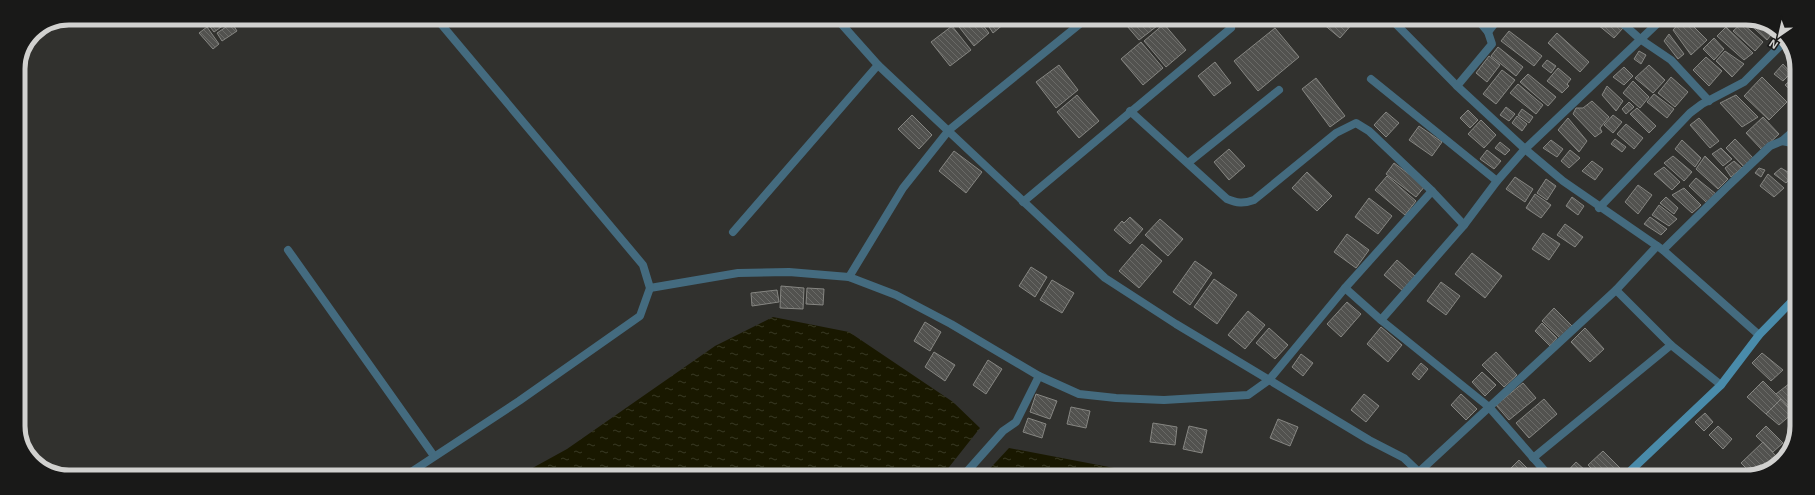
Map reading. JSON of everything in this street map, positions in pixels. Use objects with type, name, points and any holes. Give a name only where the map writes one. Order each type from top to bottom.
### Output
[{"type":"main road","points":[[1631,470],[1721,385],[1759,335],[1790,303]]},
{"type":"street","points":[[414,470],[519,401],[640,316],[650,288],[643,265],[442,25]]},
{"type":"street","points":[[842,25],[878,65],[1105,278],[1176,324],[1269,380],[1369,440],[1404,458],[1418,470]]},
{"type":"street","points":[[849,277],[903,188],[949,130],[1079,25]]},
{"type":"street","points":[[1397,25],[1457,86],[1525,149],[1563,181],[1660,248],[1759,335]]},
{"type":"street","points":[[1457,86],[1492,44],[1488,32],[1482,25]]},
{"type":"street","points":[[1488,32],[1493,25]]},
{"type":"street","points":[[1624,25],[1640,39],[1671,60],[1709,101]]},
{"type":"street","points":[[1381,320],[1464,225],[1497,181],[1525,149],[1655,25]]},
{"type":"street","points":[[1023,202],[1231,28]]},
{"type":"street","points":[[1600,208],[1690,113],[1744,82],[1782,44]]},
{"type":"street","points":[[733,232],[878,65]]},
{"type":"street","points":[[1371,78],[1497,181]]},
{"type":"street","points":[[1188,163],[1279,90]]},
{"type":"street","points":[[1130,111],[1227,199],[1244,204],[1254,200],[1336,133],[1356,123],[1369,131],[1432,191],[1464,225]]},
{"type":"street","points":[[1426,470],[1489,407],[1770,146],[1782,141],[1790,134]]},
{"type":"street","points":[[1782,141],[1790,143]]},
{"type":"street","points":[[650,288],[738,273],[789,272],[849,277],[896,295],[944,320],[1039,376],[1079,394],[1116,398],[1164,400],[1248,395],[1269,380],[1345,288],[1432,191]]},
{"type":"street","points":[[288,250],[434,456]]},
{"type":"street","points":[[1345,288],[1381,320],[1489,407],[1544,470]]},
{"type":"street","points":[[1616,290],[1671,345],[1721,385]]},
{"type":"street","points":[[1533,458],[1671,345]]},
{"type":"street","points":[[968,470],[1003,431],[1016,422],[1039,376]]},
{"type":"water","points":[[773,317],[849,332],[953,402],[980,428],[947,470],[529,470],[567,449],[715,346]]},
{"type":"water","points":[[1009,448],[1124,470],[989,470]]},
{"type":"building","points":[[209,25],[224,25],[214,32]]},
{"type":"building","points":[[229,25],[233,25],[237,31],[222,41],[217,33]]},
{"type":"building","points":[[958,25],[983,25],[989,33],[974,46]]},
{"type":"building","points":[[988,25],[1003,25],[993,33]]},
{"type":"building","points":[[1126,25],[1157,26],[1139,40]]},
{"type":"building","points":[[1163,25],[1165,25],[1186,50],[1166,67],[1144,41]]},
{"type":"building","points":[[1324,25],[1351,25],[1340,38]]},
{"type":"building","points":[[1598,25],[1619,25],[1623,28],[1614,38]]},
{"type":"building","points":[[1678,25],[1692,25],[1707,40],[1691,55],[1673,30]]},
{"type":"building","points":[[1740,25],[1744,25],[1763,42],[1755,51],[1733,31]]},
{"type":"building","points":[[1750,25],[1763,28],[1772,34],[1767,40]]},
{"type":"building","points":[[952,26],[971,50],[950,66],[931,42]]},
{"type":"building","points":[[207,27],[219,44],[213,49],[199,33]]},
{"type":"building","points":[[1726,27],[1753,53],[1744,60],[1717,36]]},
{"type":"building","points":[[1275,28],[1299,57],[1258,91],[1234,61]]},
{"type":"building","points":[[1509,31],[1542,56],[1534,66],[1501,41]]},
{"type":"building","points":[[1557,33],[1589,62],[1580,72],[1548,43]]},
{"type":"building","points":[[1669,34],[1684,54],[1678,59],[1664,41]]},
{"type":"building","points":[[1714,38],[1724,49],[1714,60],[1703,49]]},
{"type":"building","points":[[1141,42],[1163,68],[1143,85],[1121,59]]},
{"type":"building","points":[[1498,47],[1523,67],[1516,76],[1491,56]]},
{"type":"building","points":[[1639,51],[1646,55],[1641,64],[1634,59]]},
{"type":"building","points":[[1725,51],[1744,64],[1732,77],[1716,61]]},
{"type":"building","points":[[1489,56],[1500,65],[1487,82],[1476,73]]},
{"type":"building","points":[[1706,57],[1722,71],[1709,86],[1693,70]]},
{"type":"building","points":[[1547,60],[1556,66],[1551,73],[1542,66]]},
{"type":"building","points":[[1215,62],[1231,83],[1214,96],[1198,76]]},
{"type":"building","points":[[1783,64],[1790,72],[1790,74],[1783,81],[1774,74]]},
{"type":"building","points":[[1059,65],[1078,90],[1056,108],[1036,82]]},
{"type":"building","points":[[1649,65],[1665,80],[1653,93],[1635,78]]},
{"type":"building","points":[[1624,67],[1633,76],[1624,85],[1613,77]]},
{"type":"building","points":[[1558,68],[1571,79],[1567,84],[1569,86],[1562,93],[1547,81]]},
{"type":"building","points":[[1502,70],[1515,80],[1496,104],[1483,94]]},
{"type":"building","points":[[1528,74],[1556,97],[1548,106],[1520,82]]},
{"type":"building","points":[[1671,77],[1688,92],[1675,107],[1658,93]]},
{"type":"building","points":[[1762,77],[1787,102],[1769,120],[1744,96]]},
{"type":"building","points":[[1316,78],[1345,116],[1330,127],[1302,89]]},
{"type":"building","points":[[1633,81],[1649,97],[1640,108],[1623,93]]},
{"type":"building","points":[[1790,81],[1790,90],[1785,85]]},
{"type":"building","points":[[1518,84],[1543,105],[1536,114],[1510,93]]},
{"type":"building","points":[[1607,86],[1623,101],[1616,111],[1602,95]]},
{"type":"building","points":[[1654,94],[1674,109],[1667,118],[1647,102]]},
{"type":"building","points":[[1077,95],[1099,121],[1079,138],[1057,112]]},
{"type":"building","points":[[1736,95],[1758,117],[1742,127],[1720,103]]},
{"type":"building","points":[[1592,101],[1609,117],[1600,128],[1602,132],[1595,137],[1573,114],[1576,108],[1583,108]]},
{"type":"building","points":[[1629,102],[1634,107],[1626,114],[1622,109]]},
{"type":"building","points":[[1506,107],[1515,114],[1509,121],[1500,115]]},
{"type":"building","points":[[1637,108],[1656,126],[1649,133],[1630,114]]},
{"type":"building","points":[[1522,109],[1533,117],[1529,123],[1518,115]]},
{"type":"building","points":[[1468,110],[1478,120],[1470,128],[1460,118]]},
{"type":"building","points":[[1386,112],[1399,123],[1386,137],[1374,125]]},
{"type":"building","points":[[912,115],[932,135],[919,149],[898,129]]},
{"type":"building","points":[[1613,115],[1622,122],[1613,133],[1604,125]]},
{"type":"building","points":[[1517,116],[1527,124],[1522,131],[1512,123]]},
{"type":"building","points":[[1763,117],[1779,134],[1762,150],[1746,133]]},
{"type":"building","points":[[1568,118],[1587,141],[1579,152],[1558,130]]},
{"type":"building","points":[[1699,118],[1719,141],[1710,148],[1690,125]]},
{"type":"building","points":[[1481,120],[1496,135],[1484,148],[1468,134]]},
{"type":"building","points":[[1626,124],[1643,138],[1634,149],[1617,134]]},
{"type":"building","points":[[1419,126],[1442,142],[1432,156],[1409,140]]},
{"type":"building","points":[[1615,139],[1626,147],[1622,152],[1611,144]]},
{"type":"building","points":[[1735,139],[1754,159],[1744,167],[1726,148]]},
{"type":"building","points":[[1551,140],[1563,149],[1557,157],[1543,148]]},
{"type":"building","points":[[1682,140],[1701,158],[1695,167],[1675,149]]},
{"type":"building","points":[[1500,142],[1510,150],[1505,155],[1495,148]]},
{"type":"building","points":[[1721,148],[1732,159],[1723,166],[1712,154]]},
{"type":"building","points":[[1229,149],[1245,166],[1229,180],[1214,162]]},
{"type":"building","points":[[1487,150],[1501,161],[1494,169],[1480,159]]},
{"type":"building","points":[[1570,150],[1580,158],[1569,168],[1561,161]]},
{"type":"building","points":[[954,151],[982,172],[966,193],[939,171]]},
{"type":"building","points":[[1673,156],[1692,172],[1684,181],[1664,163]]},
{"type":"building","points":[[1705,156],[1728,179],[1718,189],[1696,169]]},
{"type":"building","points":[[1592,161],[1603,169],[1595,180],[1582,171]]},
{"type":"building","points":[[1734,161],[1742,168],[1731,177],[1725,168]]},
{"type":"building","points":[[1394,163],[1425,186],[1416,197],[1386,174]]},
{"type":"building","points":[[1664,167],[1680,182],[1672,190],[1654,174]]},
{"type":"building","points":[[1759,168],[1765,170],[1761,177],[1755,173]]},
{"type":"building","points":[[1781,168],[1790,173],[1790,178],[1786,183],[1774,174]]},
{"type":"building","points":[[1307,172],[1332,196],[1317,211],[1292,188]]},
{"type":"building","points":[[1768,174],[1784,188],[1774,197],[1760,186]]},
{"type":"building","points":[[1387,176],[1416,201],[1405,215],[1375,190]]},
{"type":"building","points":[[1515,177],[1533,189],[1525,202],[1506,189]]},
{"type":"building","points":[[1696,178],[1716,194],[1707,203],[1689,186]]},
{"type":"building","points":[[1546,179],[1556,186],[1547,200],[1537,193]]},
{"type":"building","points":[[1638,185],[1652,195],[1638,214],[1625,202]]},
{"type":"building","points":[[1684,188],[1701,205],[1692,213],[1672,195]]},
{"type":"building","points":[[1535,194],[1551,205],[1541,218],[1526,208]]},
{"type":"building","points":[[1572,197],[1584,206],[1578,215],[1566,206]]},
{"type":"building","points":[[1666,197],[1678,208],[1674,214],[1660,203]]},
{"type":"building","points":[[1369,198],[1392,216],[1378,234],[1355,217]]},
{"type":"building","points":[[1659,205],[1677,219],[1669,226],[1652,215]]},
{"type":"building","points":[[1130,217],[1143,229],[1130,244],[1114,230],[1122,221],[1124,223]]},
{"type":"building","points":[[1650,217],[1667,229],[1661,235],[1644,224]]},
{"type":"building","points":[[1160,219],[1183,239],[1168,256],[1145,235]]},
{"type":"building","points":[[1565,224],[1583,237],[1575,247],[1557,235]]},
{"type":"building","points":[[1543,233],[1560,244],[1549,260],[1532,249]]},
{"type":"building","points":[[1347,234],[1369,250],[1356,268],[1334,252]]},
{"type":"building","points":[[1142,244],[1162,261],[1139,288],[1119,271]]},
{"type":"building","points":[[1472,253],[1502,276],[1485,298],[1455,274]]},
{"type":"building","points":[[1397,260],[1415,276],[1403,291],[1384,275]]},
{"type":"building","points":[[1195,261],[1212,273],[1190,305],[1173,292]]},
{"type":"building","points":[[1031,267],[1047,277],[1035,297],[1019,286]]},
{"type":"building","points":[[1214,279],[1237,295],[1217,324],[1194,307]]},
{"type":"building","points":[[1052,280],[1074,293],[1062,313],[1040,300]]},
{"type":"building","points":[[1441,282],[1460,296],[1446,315],[1427,301]]},
{"type":"building","points":[[781,286],[804,288],[803,309],[780,308]]},
{"type":"building","points":[[807,288],[824,289],[823,305],[806,304]]},
{"type":"building","points":[[777,290],[779,302],[752,306],[751,293]]},
{"type":"building","points":[[1347,302],[1361,314],[1341,337],[1327,324]]},
{"type":"building","points":[[1554,308],[1572,326],[1560,338],[1542,321]]},
{"type":"building","points":[[1248,311],[1265,325],[1245,349],[1228,335]]},
{"type":"building","points":[[925,322],[941,332],[930,351],[914,341]]},
{"type":"building","points":[[1542,323],[1557,338],[1550,346],[1535,331]]},
{"type":"building","points":[[1381,327],[1402,345],[1388,362],[1367,344]]},
{"type":"building","points":[[1269,328],[1288,345],[1275,359],[1256,343]]},
{"type":"building","points":[[1585,328],[1604,349],[1590,362],[1571,342]]},
{"type":"building","points":[[934,352],[955,365],[945,381],[925,367]]},
{"type":"building","points":[[1496,352],[1517,375],[1504,387],[1482,365]]},
{"type":"building","points":[[1762,353],[1783,370],[1771,381],[1752,363]]},
{"type":"building","points":[[1301,354],[1313,363],[1303,376],[1292,367]]},
{"type":"building","points":[[988,360],[1002,369],[986,394],[973,385]]},
{"type":"building","points":[[1421,363],[1428,369],[1419,380],[1412,374]]},
{"type":"building","points":[[1482,372],[1496,385],[1485,396],[1472,382]]},
{"type":"building","points":[[1763,381],[1781,399],[1766,414],[1747,397]]},
{"type":"building","points":[[1523,383],[1536,398],[1509,420],[1496,405]]},
{"type":"building","points":[[1790,383],[1790,407],[1776,394]]},
{"type":"building","points":[[1036,394],[1057,401],[1050,419],[1030,412]]},
{"type":"building","points":[[1364,394],[1379,406],[1366,422],[1351,410]]},
{"type":"building","points":[[1461,394],[1477,409],[1466,420],[1451,405]]},
{"type":"building","points":[[1544,399],[1557,414],[1529,438],[1516,423]]},
{"type":"building","points":[[1781,399],[1790,410],[1790,416],[1779,425],[1766,414]]},
{"type":"building","points":[[1071,407],[1090,411],[1086,428],[1067,424]]},
{"type":"building","points":[[1705,413],[1713,422],[1704,431],[1695,422]]},
{"type":"building","points":[[1028,418],[1046,424],[1042,438],[1023,432]]},
{"type":"building","points":[[1278,419],[1298,427],[1290,446],[1270,438]]},
{"type":"building","points":[[1153,423],[1177,427],[1175,445],[1150,442]]},
{"type":"building","points":[[1189,426],[1207,430],[1202,453],[1183,449]]},
{"type":"building","points":[[1718,426],[1732,439],[1723,449],[1709,435]]},
{"type":"building","points":[[1766,426],[1783,443],[1773,452],[1756,436]]},
{"type":"building","points":[[1763,442],[1776,456],[1764,466],[1751,470],[1748,470],[1741,463]]},
{"type":"building","points":[[1603,451],[1622,470],[1593,470],[1588,465]]},
{"type":"building","points":[[1519,460],[1528,469],[1527,470],[1509,470]]},
{"type":"building","points":[[1576,462],[1585,470],[1569,470]]}]
